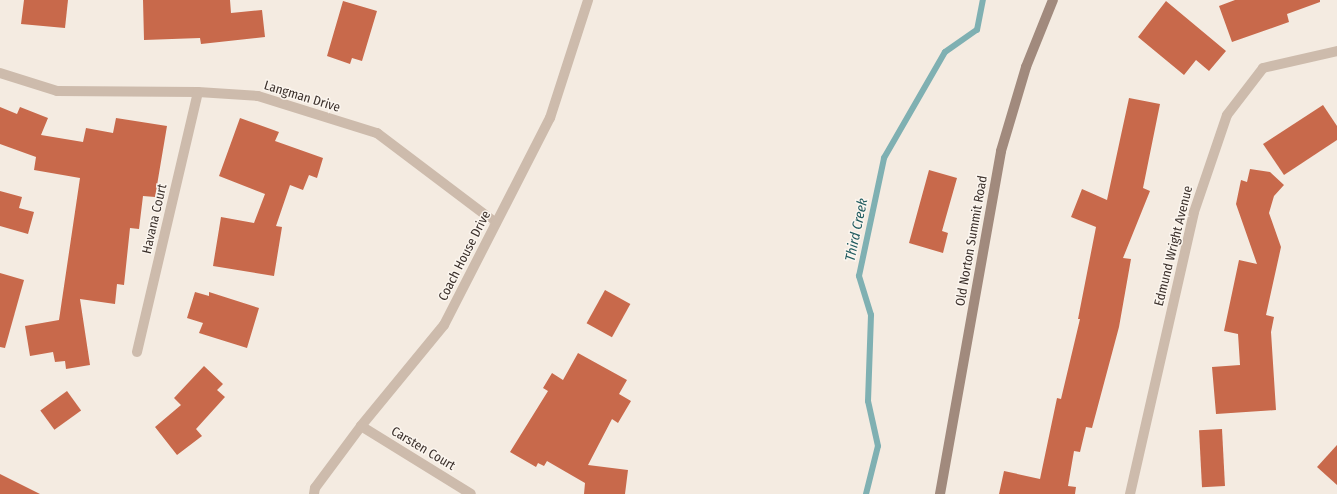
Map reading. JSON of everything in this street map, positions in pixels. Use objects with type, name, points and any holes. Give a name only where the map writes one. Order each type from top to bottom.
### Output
[{"type":"main road","name":"Old Norton Summit Road","points":[[940,494],[1001,151],[1026,67],[1053,0]]},
{"type":"street","name":"Coach House Drive","points":[[314,494],[315,488],[361,426],[444,325],[550,118],[588,0]]},
{"type":"street","name":"Edmund Wright Avenue","points":[[1130,494],[1194,212],[1227,115],[1263,68],[1337,51]]},
{"type":"street","name":"Langman Drive","points":[[0,73],[57,91],[198,92],[258,96],[378,134],[496,223]]},
{"type":"street","name":"Havana Court","points":[[136,352],[198,92]]},
{"type":"street","name":"Carsten Court","points":[[361,426],[471,494]]},
{"type":"building","points":[[24,0],[68,0],[65,28],[21,24]]},
{"type":"building","points":[[143,0],[230,0],[231,13],[262,10],[265,37],[201,44],[200,38],[144,40]]},
{"type":"building","points":[[1235,0],[1320,0],[1320,2],[1287,14],[1289,22],[1232,42],[1219,6]]},
{"type":"building","points":[[343,1],[377,11],[362,61],[352,58],[350,64],[327,56]]},
{"type":"building","points":[[1166,1],[1226,51],[1209,71],[1196,60],[1184,75],[1138,37]]},
{"type":"building","points":[[1129,98],[1160,104],[1143,188],[1150,191],[1123,258],[1131,259],[1119,327],[1092,428],[1086,427],[1080,452],[1074,451],[1068,486],[1076,487],[1075,494],[999,494],[1004,471],[1040,479],[1057,398],[1061,399],[1080,319],[1078,319],[1096,227],[1071,217],[1082,189],[1107,200]]},
{"type":"building","points":[[1323,105],[1337,126],[1337,140],[1284,175],[1263,144]]},
{"type":"building","points":[[0,107],[17,114],[20,107],[48,118],[41,135],[83,142],[86,128],[113,133],[116,118],[167,126],[155,197],[143,196],[139,229],[130,228],[124,285],[117,284],[115,304],[80,299],[90,365],[66,369],[65,361],[55,362],[53,352],[30,356],[25,326],[59,320],[80,178],[34,170],[36,157],[0,144]]},
{"type":"building","points":[[240,118],[279,132],[275,141],[323,158],[317,178],[309,175],[303,190],[290,185],[276,226],[282,227],[274,276],[213,266],[221,217],[254,223],[265,194],[219,176]]},
{"type":"building","points":[[1250,169],[1270,172],[1284,185],[1274,196],[1269,213],[1281,247],[1266,315],[1274,317],[1271,332],[1276,410],[1216,414],[1212,367],[1240,365],[1238,334],[1224,331],[1239,260],[1257,264],[1236,204],[1241,180],[1247,182]]},
{"type":"building","points":[[929,170],[957,178],[942,231],[948,233],[943,253],[909,243]]},
{"type":"building","points":[[0,191],[22,197],[19,208],[34,212],[28,234],[0,226]]},
{"type":"building","points":[[0,273],[24,280],[5,348],[0,347]]},
{"type":"building","points":[[605,290],[630,304],[612,337],[587,323]]},
{"type":"building","points":[[195,292],[209,296],[209,292],[259,308],[247,348],[199,333],[203,323],[187,318]]},
{"type":"building","points":[[578,353],[627,380],[619,394],[631,401],[618,423],[612,419],[588,465],[628,470],[625,494],[584,494],[585,483],[547,461],[544,466],[538,463],[536,467],[510,452],[548,391],[543,388],[552,373],[563,380]]},
{"type":"building","points":[[204,366],[223,384],[217,390],[225,397],[196,429],[202,436],[177,455],[155,427],[181,405],[174,398]]},
{"type":"building","points":[[67,391],[81,410],[54,430],[40,410]]},
{"type":"building","points":[[1222,429],[1225,486],[1202,487],[1199,430]]},
{"type":"building","points":[[1337,445],[1337,485],[1317,467]]},
{"type":"building","points":[[0,474],[40,494],[0,494]]},
{"type":"waterway","name":"Third Creek","points":[[866,494],[878,446],[868,401],[871,315],[859,276],[884,158],[945,52],[977,30],[983,0]]}]
